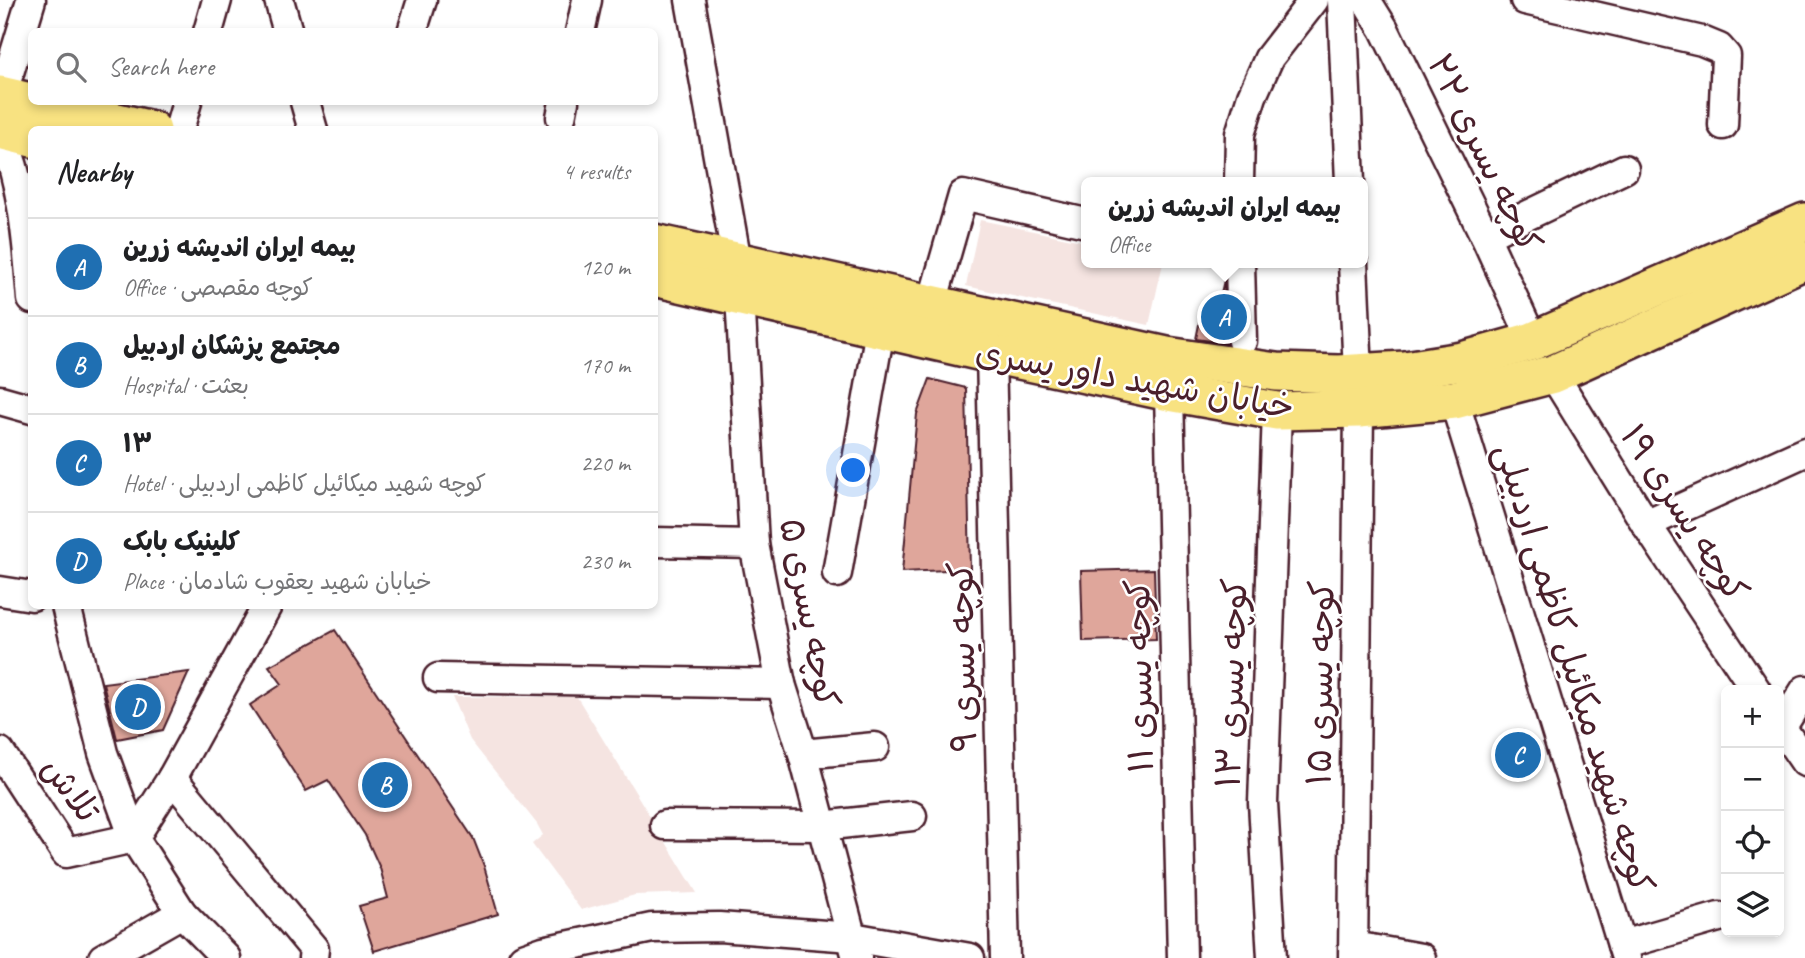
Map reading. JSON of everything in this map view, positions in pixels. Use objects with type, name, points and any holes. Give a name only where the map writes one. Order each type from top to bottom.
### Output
[{"type":"main road","points":[[0,115],[111,126]]},
{"type":"main road","points":[[0,115],[28,135]]},
{"type":"main road","name":"خیابان شهید داور یسری","points":[[658,277],[738,279],[932,303],[1167,356],[1276,372],[1358,373],[1405,370],[1462,361],[1533,341],[1805,222]]},
{"type":"main road","name":"خیابان شهید داور یسری","points":[[658,245],[738,279],[880,330],[1169,392],[1277,411],[1359,409],[1454,400],[1553,374],[1805,260]]},
{"type":"main road","points":[[1358,373],[1359,409]]},
{"type":"street","points":[[28,256],[18,183],[0,115],[31,0]]},
{"type":"street","points":[[209,28],[217,0]]},
{"type":"street","points":[[279,0],[287,28]]},
{"type":"street","points":[[413,28],[422,0]]},
{"type":"street","points":[[581,28],[587,0]]},
{"type":"street","name":"کوچه یسری ۵","points":[[690,0],[738,279],[754,544],[781,684],[803,754],[855,948]]},
{"type":"street","points":[[1240,177],[1240,134],[1252,96],[1269,58],[1314,0]]},
{"type":"street","points":[[1342,0],[1350,177]]},
{"type":"street","name":"کوچه یسری ۲۲","points":[[1366,0],[1384,29],[1533,341]]},
{"type":"street","points":[[1525,0],[1702,41],[1719,48],[1727,56],[1723,125]]},
{"type":"street","points":[[180,126],[186,105]]},
{"type":"street","points":[[306,105],[312,126]]},
{"type":"street","points":[[1485,236],[1624,169]]},
{"type":"street","points":[[932,303],[963,195],[1081,222]]},
{"type":"street","points":[[1240,268],[1242,341]]},
{"type":"street","points":[[1353,268],[1358,373]]},
{"type":"street","points":[[837,573],[880,330]]},
{"type":"street","name":"کوچه یسری ۹","points":[[991,354],[1005,958]]},
{"type":"street","name":"کوچه یسری ۱۹","points":[[1553,374],[1646,524],[1753,685]]},
{"type":"street","name":"کوچه یسری ۱۱","points":[[1169,392],[1182,958]]},
{"type":"street","points":[[0,400],[28,408]]},
{"type":"street","name":"کوچه شهید میکائیل کاظمی اردبیلی","points":[[1454,400],[1624,952]]},
{"type":"street","name":"کوچه یسری ۱۵","points":[[1353,952],[1359,409]]},
{"type":"street","name":"کوچه یسری ۱۳","points":[[1272,958],[1263,803],[1277,411]]},
{"type":"street","points":[[1646,524],[1805,452]]},
{"type":"street","points":[[658,542],[754,544]]},
{"type":"street","points":[[0,591],[28,595]]},
{"type":"street","points":[[66,609],[103,753],[134,838],[182,913],[226,958]]},
{"type":"street","points":[[134,838],[172,778],[265,609]]},
{"type":"street","points":[[438,678],[781,684]]},
{"type":"street","points":[[1784,720],[1805,690]]},
{"type":"street","points":[[1784,732],[1805,762]]},
{"type":"street","points":[[803,754],[875,747]]},
{"type":"street","name":"تلاش","points":[[0,752],[65,853],[134,838]]},
{"type":"street","points":[[172,778],[314,948],[313,958]]},
{"type":"street","points":[[665,825],[822,826],[912,816]]},
{"type":"street","points":[[103,958],[182,913]]},
{"type":"street","points":[[1624,952],[1719,917]]},
{"type":"street","points":[[523,958],[543,951],[652,928],[719,928],[855,948],[970,958]]},
{"type":"street","points":[[1353,952],[1421,958]]},
{"type":"shaded area","points":[[980,220],[1081,241],[1081,268],[1162,268],[1149,325],[966,286]]},
{"type":"shaded area","points":[[452,697],[577,697],[697,893],[635,895],[581,910],[532,844],[543,835],[470,740]]},
{"type":"building","points":[[1224,280],[1226,343],[1196,339],[1201,315],[1215,319]]},
{"type":"building","points":[[930,379],[966,388],[970,569],[902,572],[917,414]]},
{"type":"building","points":[[1154,569],[1156,639],[1083,641],[1081,571]]},
{"type":"building","points":[[335,630],[473,838],[498,914],[374,951],[359,906],[388,898],[380,868],[365,835],[328,780],[306,791],[250,705],[282,684],[269,666]]},
{"type":"building","points":[[189,672],[163,730],[117,739],[103,683]]},
{"type":"place","name":"بیمه ایران اندیشه زرین","points":[[1224,317]]},
{"type":"place","name":"کلینیک بابک","points":[[138,707]]},
{"type":"place","name":"۱۳","points":[[1518,755]]},
{"type":"place","name":"مجتمع پزشکان اردبیل","points":[[385,785]]}]
